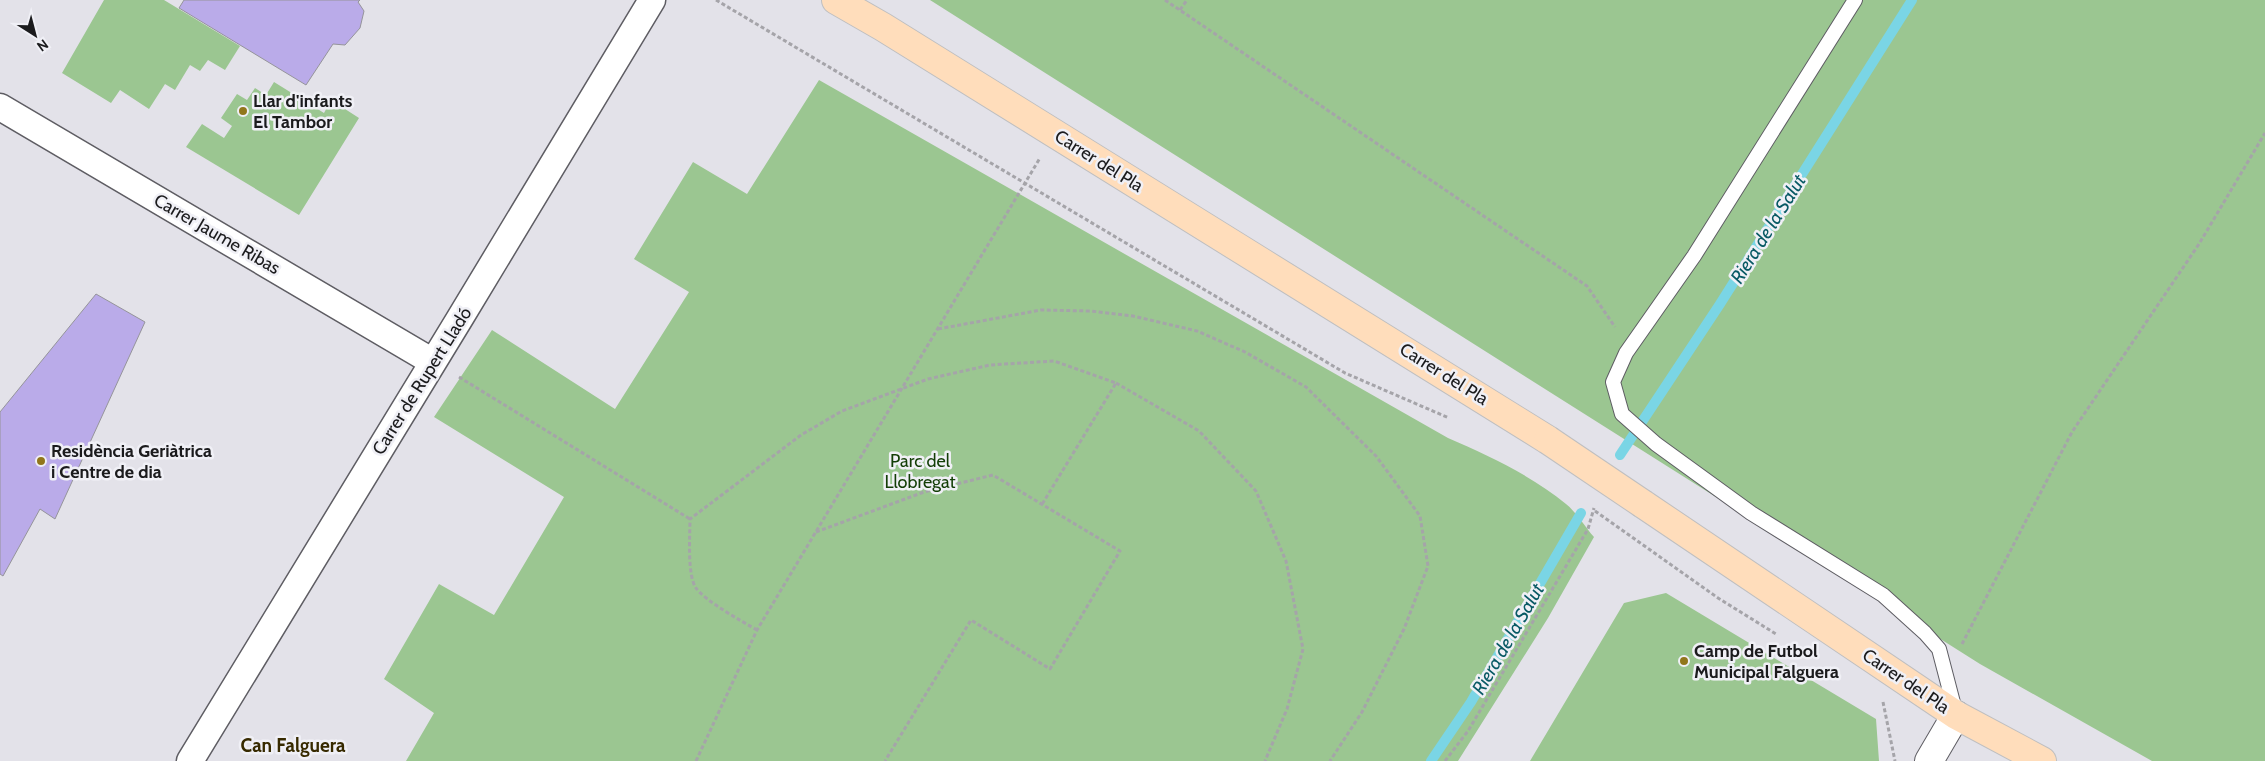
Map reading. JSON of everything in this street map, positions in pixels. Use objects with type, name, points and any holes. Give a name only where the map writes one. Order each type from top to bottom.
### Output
[{"type":"main road","name":"Carrer del Pla","points":[[836,0],[1548,440],[1956,715],[2042,761]]},
{"type":"street","name":"Carrer de Rupert Lladó","points":[[190,761],[433,362],[481,287],[652,0]]},
{"type":"street","name":"Carrer Jaume Ribas","points":[[0,107],[433,362]]},
{"type":"street","points":[[1929,761],[1956,715]]},
{"type":"lane","points":[[1855,0],[1694,256],[1626,353],[1613,382],[1622,414],[1656,444],[1751,514],[1884,595],[1939,648],[1956,715]]},
{"type":"path","points":[[716,0],[1345,372],[1457,421]]},
{"type":"path","points":[[1165,0],[1587,286],[1618,331],[1626,353]]},
{"type":"path","points":[[1180,10],[1187,0]]},
{"type":"path","points":[[696,761],[757,630],[1054,133]]},
{"type":"path","points":[[1939,648],[1961,645],[2072,432],[2199,244],[2265,133]]},
{"type":"path","points":[[938,329],[1041,310],[1091,311],[1133,316],[1197,331],[1245,352],[1306,388],[1376,456],[1420,516],[1428,566],[1400,637],[1362,712],[1330,761]]},
{"type":"path","points":[[690,519],[801,435],[842,411],[902,387],[990,365],[1054,361],[1116,383],[1199,431],[1212,444],[1256,491],[1286,561],[1303,649],[1287,709],[1265,761]]},
{"type":"path","points":[[433,362],[690,519]]},
{"type":"path","points":[[1041,506],[1116,383]]},
{"type":"path","points":[[816,532],[924,492],[993,475],[1041,506],[1120,551],[1050,669],[972,620],[885,761]]},
{"type":"path","points":[[1587,504],[1601,517],[1718,598],[1784,638]]},
{"type":"path","points":[[690,519],[689,558],[696,588],[730,614],[757,630]]},
{"type":"path","points":[[1445,761],[1468,731],[1555,583]]},
{"type":"path","points":[[1882,698],[1895,761]]},
{"type":"green space","points":[[104,0],[164,0],[240,46],[225,70],[208,60],[200,71],[190,65],[175,90],[165,84],[149,109],[120,90],[111,103],[62,73]]},
{"type":"green space","points":[[930,0],[2265,0],[2265,761],[2152,761],[1980,664]]},
{"type":"green space","name":"Parc del Llobregat","points":[[819,80],[1448,438],[1524,475],[1553,494],[1574,512],[1594,537],[1548,618],[1458,761],[406,761],[434,713],[384,679],[439,584],[494,615],[564,497],[434,417],[492,330],[615,409],[689,292],[634,259],[693,162],[747,194]]},
{"type":"green space","points":[[274,82],[324,113],[331,100],[359,118],[299,215],[186,147],[202,124],[224,138],[232,126],[221,118],[237,94],[247,100],[255,88],[266,95]]},
{"type":"green space","name":"Camp de Futbol Municipal Falguera","points":[[1666,593],[1876,719],[1879,761],[1530,761],[1624,603]]},
{"type":"building","points":[[184,0],[360,0],[358,2],[364,11],[360,28],[345,45],[333,44],[306,85],[179,8]]},
{"type":"building","name":"Residència Geriàtrica i Centre de dia","points":[[96,294],[145,322],[55,519],[40,509],[3,576],[0,574],[0,412]]},
{"type":"waterway","name":"Riera de la Salut","points":[[1620,455],[1720,304],[1912,0]]},
{"type":"waterway","name":"Riera de la Salut","points":[[1431,761],[1471,702],[1581,513]]},
{"type":"place","name":"Llar d'infants El Tambor","points":[[243,111]]},
{"type":"place","name":"Residència Geriàtrica i Centre de dia","points":[[41,461]]},
{"type":"place","name":"Camp de Futbol Municipal Falguera","points":[[1684,661]]},
{"type":"district","name":"Can Falguera","points":[[293,745]]}]
